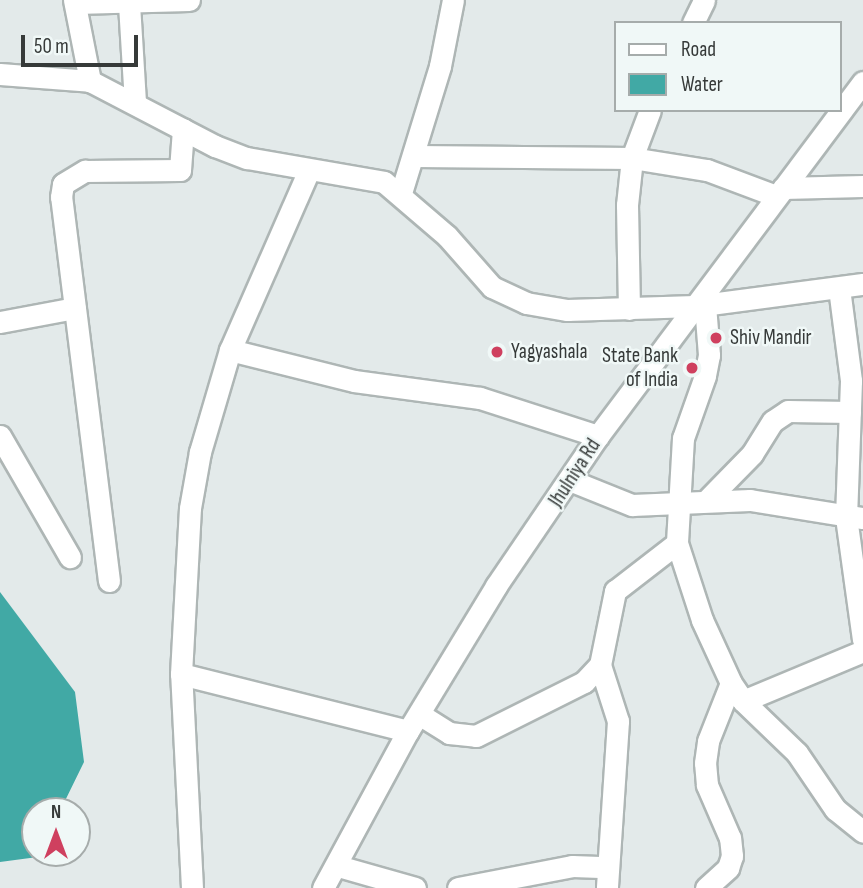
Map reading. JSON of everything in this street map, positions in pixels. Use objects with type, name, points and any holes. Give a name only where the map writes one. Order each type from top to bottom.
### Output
[{"type":"street","points":[[90,80],[74,1],[130,4],[189,0]]},
{"type":"street","points":[[401,193],[415,156],[453,0]]},
{"type":"street","points":[[694,21],[704,0]]},
{"type":"street","points":[[130,4],[135,102]]},
{"type":"street","points":[[0,74],[90,80],[183,129],[247,158],[309,172],[384,182],[401,193],[492,287],[526,303],[567,310],[700,305],[863,284]]},
{"type":"street","name":"Jhulniya Rd","points":[[842,110],[863,82]]},
{"type":"street","points":[[629,309],[627,205],[632,158],[649,112]]},
{"type":"street","name":"Jhulniya Rd","points":[[323,888],[338,866],[413,722],[496,586],[572,481],[598,436],[700,305],[840,112]]},
{"type":"street","points":[[110,581],[75,308],[63,184],[85,171],[180,170],[183,129]]},
{"type":"street","points":[[415,156],[632,158],[707,170],[780,192],[863,186]]},
{"type":"street","points":[[192,888],[181,674],[190,508],[200,452],[230,349],[309,172]]},
{"type":"street","points":[[839,288],[857,381],[850,412],[863,640]]},
{"type":"street","points":[[700,305],[709,355],[683,438],[677,506],[677,543],[702,620],[731,683],[743,701],[797,753],[835,809],[863,832]]},
{"type":"street","points":[[0,322],[75,308]]},
{"type":"street","points":[[230,349],[354,381],[481,398],[598,436]]},
{"type":"street","points":[[706,501],[752,454],[773,421],[788,411],[850,412]]},
{"type":"street","points":[[0,436],[70,557]]},
{"type":"street","points":[[572,481],[632,505],[677,506],[706,501],[750,500],[854,518]]},
{"type":"street","points":[[458,888],[572,866],[607,878],[618,722],[600,665],[615,591],[677,543]]},
{"type":"street","points":[[743,701],[863,651]]},
{"type":"street","points":[[181,674],[413,722],[449,733],[475,736],[561,696],[600,665]]},
{"type":"street","points":[[706,888],[728,868],[732,856],[730,838],[707,785],[705,763],[708,741],[731,683]]},
{"type":"street","points":[[338,866],[415,888]]},
{"type":"water","points":[[0,592],[75,692],[84,762],[67,797],[21,797],[21,859],[0,862]]},
{"type":"place","name":"Shiv Mandir","points":[[716,338]]},
{"type":"place","name":"Yagyashala","points":[[497,352]]},
{"type":"place","name":"State Bank of India","points":[[692,368]]}]
